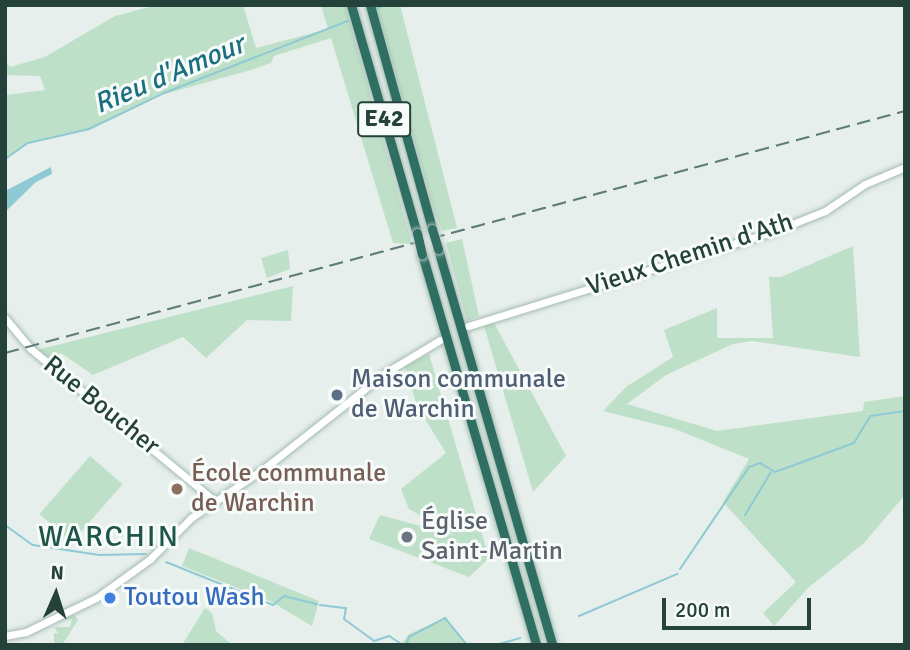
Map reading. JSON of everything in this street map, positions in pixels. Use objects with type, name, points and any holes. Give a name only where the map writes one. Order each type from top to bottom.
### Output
[{"type":"highway","name":"E42","points":[[351,5],[536,645]]},
{"type":"highway","name":"E42","points":[[370,5],[552,645]]},
{"type":"street","name":"Vieux Chemin d'Ath","points":[[468,326],[772,232],[825,211],[866,184],[905,167]]},
{"type":"street","name":"Rue Boucher","points":[[5,318],[31,349],[202,489],[212,503]]},
{"type":"street","points":[[5,636],[26,632],[96,598],[150,559],[212,503],[267,467],[355,394],[440,340]]},
{"type":"green space","points":[[157,5],[243,5],[256,48],[328,29],[321,5],[345,5],[412,244],[393,243],[331,38],[274,56],[271,63],[251,70],[154,97],[89,129],[28,143],[5,159],[5,95],[45,90],[40,76],[5,75],[5,60],[10,67],[45,57],[115,16]]},
{"type":"green space","points":[[376,5],[400,5],[457,228],[442,231],[434,210]]},
{"type":"green space","points":[[462,239],[479,316],[467,321],[446,243]]},
{"type":"green space","points":[[853,246],[860,357],[752,341],[733,344],[666,375],[627,404],[717,431],[863,411],[864,402],[905,396],[905,495],[864,543],[808,588],[774,626],[763,613],[796,582],[723,502],[749,459],[675,429],[603,411],[626,387],[673,357],[664,330],[717,308],[717,338],[773,338],[769,277],[781,277]]},
{"type":"green space","points":[[288,250],[290,269],[267,278],[261,258]]},
{"type":"green space","points":[[293,286],[291,321],[247,320],[206,358],[183,337],[93,375],[61,353],[52,360],[37,350]]},
{"type":"green space","points":[[493,321],[566,456],[533,492],[484,326]]},
{"type":"green space","points":[[429,354],[489,558],[469,577],[369,539],[380,515],[454,535],[409,509],[401,489],[446,453],[417,406],[405,366]]},
{"type":"green space","points":[[90,456],[122,484],[72,542],[39,514]]},
{"type":"green space","points":[[189,548],[319,601],[312,626],[270,601],[182,566]]},
{"type":"green space","points":[[205,608],[212,613],[216,631],[232,645],[182,645]]},
{"type":"green space","points":[[74,615],[78,620],[62,645],[54,645],[54,633],[58,633],[54,627],[70,627],[72,619],[60,621]]},
{"type":"green space","points":[[445,618],[465,645],[401,645],[409,634]]},
{"type":"water","points":[[51,167],[52,174],[36,182],[5,212],[5,191]]},
{"type":"waterway","name":"Rieu d'Amour","points":[[376,9],[384,5]]},
{"type":"waterway","name":"Rieu d'Amour","points":[[5,159],[28,143],[89,129],[164,93],[348,21]]},
{"type":"waterway","points":[[680,569],[749,467],[760,463],[775,472],[789,467],[854,443],[870,416],[905,411]]},
{"type":"waterway","points":[[745,515],[771,472]]},
{"type":"waterway","points":[[5,525],[33,545],[99,555],[146,554]]},
{"type":"waterway","points":[[166,562],[273,605],[284,596],[317,604]]},
{"type":"waterway","points":[[579,616],[677,574]]},
{"type":"waterway","points":[[320,605],[346,608],[344,619],[374,641],[389,636],[403,645]]},
{"type":"waterway","points":[[406,645],[409,637],[445,618],[467,645]]},
{"type":"waterway","points":[[496,645],[520,638]]},
{"type":"railway","points":[[5,353],[905,111]]},
{"type":"place","name":"Maison communale de Warchin","points":[[337,395]]},
{"type":"place","name":"École communale de Warchin","points":[[177,489]]},
{"type":"place","name":"Église Saint-Martin","points":[[407,537]]},
{"type":"place","name":"Toutou Wash","points":[[110,598]]},
{"type":"district","name":"WARCHIN","points":[[109,537]]}]
